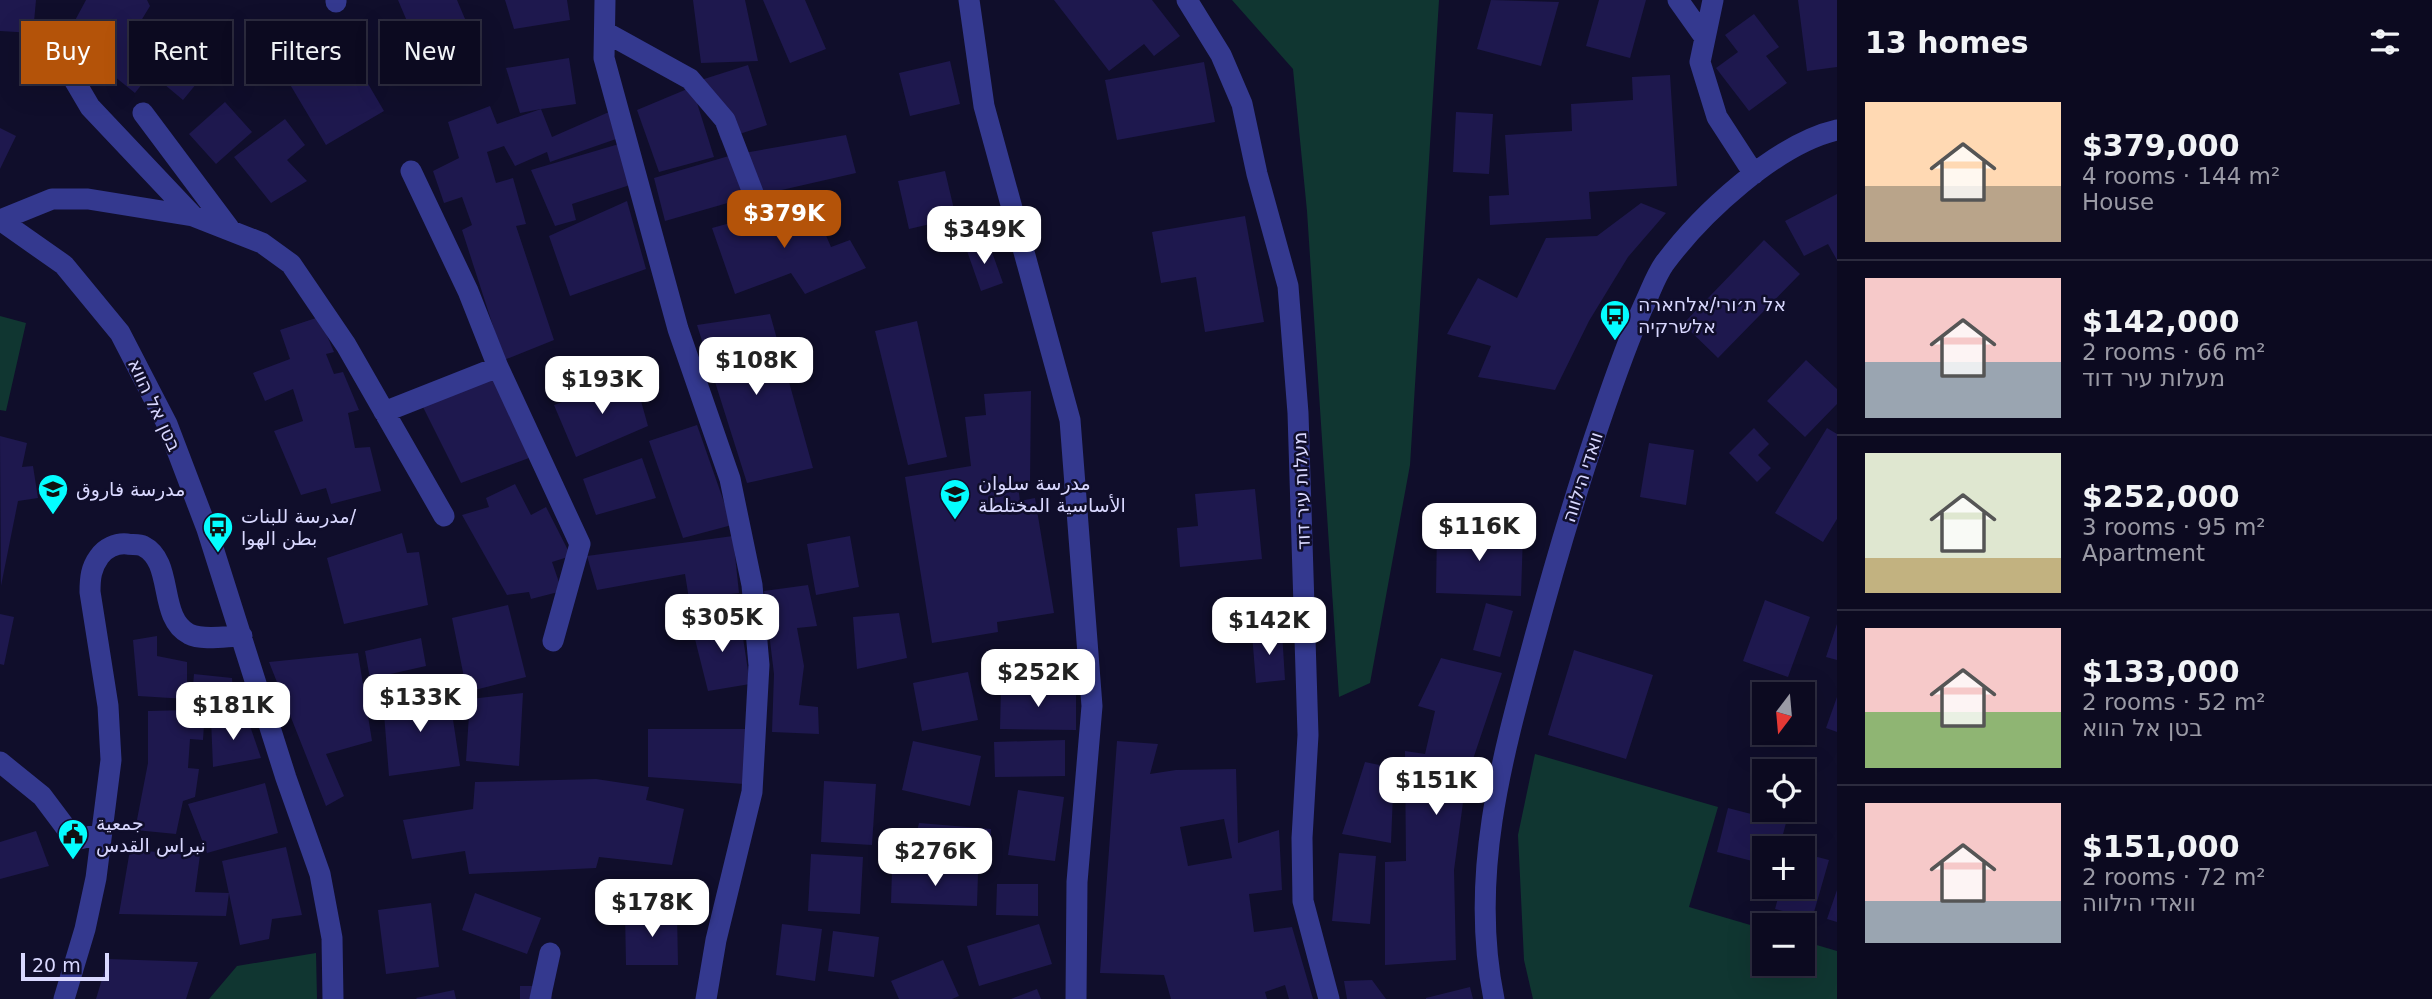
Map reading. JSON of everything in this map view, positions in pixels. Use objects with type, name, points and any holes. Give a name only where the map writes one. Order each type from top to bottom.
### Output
[{"type":"street","points":[[605,0],[604,58],[678,329],[730,479],[752,585],[759,665],[752,792],[716,940],[706,999]]},
{"type":"street","points":[[969,0],[984,106],[1070,420],[1091,706],[1077,882],[1076,999]]},
{"type":"street","name":"מעלות עיר דוד","points":[[1186,0],[1221,55],[1242,104],[1257,174],[1288,286],[1298,413],[1308,734],[1302,838],[1303,901],[1329,999]]},
{"type":"street","points":[[1678,0],[1705,38]]},
{"type":"street","points":[[1713,0],[1700,62],[1717,117],[1754,174]]},
{"type":"street","points":[[605,32],[690,79],[725,120],[757,203]]},
{"type":"street","points":[[76,84],[90,107],[193,216]]},
{"type":"street","points":[[143,113],[229,229]]},
{"type":"street","name":"וואדי הילווה","points":[[1494,999],[1485,921],[1486,860],[1495,796],[1507,739],[1568,516],[1620,359],[1663,266],[1691,233],[1767,162],[1816,135],[1837,130]]},
{"type":"street","points":[[411,171],[468,290],[498,367],[580,544],[553,642]]},
{"type":"street","points":[[0,220],[52,199],[88,199],[193,216],[262,243],[291,264],[346,345],[444,516]]},
{"type":"street","name":"בטן אל הווא","points":[[0,220],[64,265],[120,333],[167,424],[207,529],[286,778],[320,874],[332,938],[333,999]]},
{"type":"street","points":[[384,412],[498,367]]},
{"type":"street","points":[[64,999],[85,929],[96,878],[111,760],[108,706],[94,622],[90,577],[93,565],[103,551],[119,544],[142,546],[157,558],[175,621],[188,634],[202,637],[242,636]]},
{"type":"street","points":[[0,762],[42,796],[75,841],[100,834]]},
{"type":"street","points":[[540,999],[550,953]]},
{"type":"green space","points":[[1232,0],[1439,0],[1410,465],[1370,683],[1339,697],[1307,211],[1293,69]]},
{"type":"green space","points":[[0,316],[26,323],[6,411],[0,410]]},
{"type":"green space","points":[[1535,754],[1718,807],[1689,907],[1752,925],[1752,976],[1815,976],[1815,945],[1837,951],[1837,999],[1533,999],[1524,960],[1518,835]]},
{"type":"green space","points":[[316,953],[317,999],[209,999],[237,966]]},
{"type":"building","points":[[0,0],[36,0],[34,21],[21,21],[21,32],[0,31]]},
{"type":"building","points":[[86,0],[147,0],[150,6],[141,21],[129,21],[129,84],[142,84],[135,93],[115,77],[115,21],[75,21]]},
{"type":"building","points":[[398,0],[457,0],[466,21],[407,21]]},
{"type":"building","points":[[505,0],[567,0],[570,20],[514,29]]},
{"type":"building","points":[[693,0],[745,0],[758,61],[701,63]]},
{"type":"building","points":[[763,0],[805,0],[826,49],[790,63]]},
{"type":"building","points":[[1054,0],[1152,0],[1180,36],[1154,56],[1144,44],[1109,71]]},
{"type":"building","points":[[1491,0],[1559,2],[1541,66],[1477,49]]},
{"type":"building","points":[[1599,0],[1646,0],[1630,58],[1586,46]]},
{"type":"building","points":[[1798,0],[1837,0],[1837,67],[1807,71]]},
{"type":"building","points":[[1754,14],[1779,47],[1766,56],[1787,83],[1749,111],[1716,68],[1738,52],[1725,35]]},
{"type":"building","points":[[569,58],[576,104],[520,113],[506,68]]},
{"type":"building","points":[[950,61],[960,104],[910,116],[899,73]]},
{"type":"building","points":[[1204,62],[1215,122],[1117,140],[1105,80]]},
{"type":"building","points":[[748,65],[767,125],[721,140],[701,80]]},
{"type":"building","points":[[1670,75],[1677,186],[1589,192],[1591,219],[1490,225],[1489,196],[1509,195],[1505,135],[1572,131],[1571,104],[1633,100],[1632,77]]},
{"type":"building","points":[[366,80],[384,111],[326,145],[290,84],[366,84]]},
{"type":"building","points":[[164,84],[196,84],[183,100]]},
{"type":"building","points":[[692,87],[714,157],[659,172],[637,110]]},
{"type":"building","points":[[225,102],[252,132],[216,164],[189,134]]},
{"type":"building","points":[[490,106],[497,124],[541,109],[552,137],[609,112],[619,138],[550,162],[547,152],[515,166],[504,146],[487,152],[496,183],[513,178],[526,224],[516,226],[554,340],[504,360],[462,230],[472,225],[462,197],[444,203],[433,171],[459,158],[448,122]]},
{"type":"building","points":[[1456,112],[1493,114],[1489,174],[1453,172]]},
{"type":"building","points":[[285,119],[305,145],[287,160],[307,181],[271,203],[234,157]]},
{"type":"building","points":[[0,128],[16,136],[0,169]]},
{"type":"building","points":[[846,135],[856,173],[760,195],[744,153]]},
{"type":"building","points":[[619,144],[630,185],[572,204],[576,220],[555,226],[531,170]]},
{"type":"building","points":[[739,153],[752,196],[665,221],[654,178]]},
{"type":"building","points":[[945,171],[956,218],[909,229],[898,181]]},
{"type":"building","points":[[1837,194],[1837,260],[1828,244],[1804,256],[1785,221]]},
{"type":"building","points":[[627,201],[646,269],[570,296],[549,236]]},
{"type":"building","points":[[811,201],[831,247],[850,240],[866,268],[805,294],[791,273],[735,294],[712,228]]},
{"type":"building","points":[[1641,203],[1666,213],[1628,257],[1589,321],[1555,390],[1478,377],[1491,346],[1447,334],[1478,278],[1517,298],[1546,238],[1597,236]]},
{"type":"building","points":[[1245,216],[1264,322],[1205,332],[1196,277],[1161,283],[1152,232]]},
{"type":"building","points":[[1764,240],[1800,274],[1718,358],[1683,324]]},
{"type":"building","points":[[988,241],[1003,283],[981,291],[966,248]]},
{"type":"building","points":[[770,314],[813,468],[747,483],[697,325]]},
{"type":"building","points":[[319,317],[334,352],[326,354],[334,374],[343,372],[359,410],[348,413],[355,448],[370,447],[381,491],[331,504],[326,488],[301,495],[274,431],[303,421],[293,389],[265,401],[253,373],[290,359],[280,330]]},
{"type":"building","points":[[917,321],[947,457],[908,465],[875,331]]},
{"type":"building","points":[[1806,360],[1837,389],[1837,404],[1805,437],[1767,401]]},
{"type":"building","points":[[493,375],[529,458],[461,483],[421,403]]},
{"type":"building","points":[[634,376],[648,426],[576,457],[554,405]]},
{"type":"building","points":[[1031,391],[1030,484],[1018,486],[1020,501],[1035,498],[1054,613],[997,622],[998,632],[932,643],[905,477],[971,466],[965,417],[986,415],[984,394]]},
{"type":"building","points":[[697,425],[732,525],[683,538],[649,441]]},
{"type":"building","points":[[1754,428],[1769,444],[1758,455],[1771,468],[1757,482],[1729,453]]},
{"type":"building","points":[[1827,428],[1837,434],[1837,519],[1823,542],[1775,513]]},
{"type":"building","points":[[0,436],[27,443],[22,467],[33,466],[38,498],[18,501],[1,586]]},
{"type":"building","points":[[1649,443],[1694,450],[1686,505],[1640,497]]},
{"type":"building","points":[[642,458],[656,498],[596,515],[583,479]]},
{"type":"building","points":[[515,484],[531,515],[546,507],[571,556],[552,562],[562,591],[531,599],[529,592],[507,595],[462,515],[489,507],[486,498]]},
{"type":"building","points":[[1255,489],[1262,559],[1180,567],[1177,528],[1198,526],[1195,494]]},
{"type":"building","points":[[1437,530],[1523,533],[1521,596],[1436,593]]},
{"type":"building","points":[[402,533],[407,553],[419,552],[428,605],[344,624],[327,558]]},
{"type":"building","points":[[733,536],[739,593],[689,599],[685,574],[597,590],[587,556]]},
{"type":"building","points":[[850,536],[859,587],[816,595],[807,544]]},
{"type":"building","points":[[808,585],[817,626],[797,628],[804,666],[799,705],[818,707],[819,734],[772,732],[774,674],[764,591]]},
{"type":"building","points":[[1765,600],[1810,617],[1788,677],[1743,661]]},
{"type":"building","points":[[1486,603],[1513,611],[1500,657],[1473,650]]},
{"type":"building","points":[[508,605],[526,677],[467,692],[452,618]]},
{"type":"building","points":[[899,613],[907,658],[857,669],[853,617]]},
{"type":"building","points":[[0,614],[14,617],[4,665],[0,664]]},
{"type":"building","points":[[740,618],[750,684],[708,691],[692,627]]},
{"type":"building","points":[[1837,624],[1837,660],[1826,657]]},
{"type":"building","points":[[1282,632],[1285,680],[1256,683],[1252,634]]},
{"type":"building","points":[[157,636],[157,656],[187,662],[187,699],[138,696],[133,640]]},
{"type":"building","points":[[421,638],[426,666],[386,675],[388,689],[372,690],[365,651]]},
{"type":"building","points":[[1574,650],[1653,675],[1626,759],[1548,735]]},
{"type":"building","points":[[358,653],[372,741],[326,754],[344,796],[326,806],[269,662]]},
{"type":"building","points":[[1441,658],[1502,673],[1466,780],[1454,870],[1456,960],[1385,965],[1385,862],[1406,861],[1405,751],[1425,754],[1435,711],[1418,706]]},
{"type":"building","points":[[968,672],[978,720],[922,731],[913,683]]},
{"type":"building","points":[[194,674],[232,678],[234,707],[205,709],[203,740],[190,739],[188,768],[199,769],[195,797],[183,801],[176,834],[135,830],[148,763],[148,711],[191,710]]},
{"type":"building","points":[[1001,687],[1076,688],[1076,730],[1000,729]]},
{"type":"building","points":[[449,693],[460,766],[389,776],[383,701]]},
{"type":"building","points":[[523,693],[519,766],[466,761],[470,699]]},
{"type":"building","points":[[1837,697],[1837,732],[1826,728]]},
{"type":"building","points":[[211,719],[248,720],[261,758],[213,767]]},
{"type":"building","points":[[648,729],[746,729],[744,784],[648,777]]},
{"type":"building","points":[[1065,740],[1065,776],[995,777],[994,742]]},
{"type":"building","points":[[913,741],[981,756],[970,806],[902,790]]},
{"type":"building","points":[[1117,741],[1158,744],[1150,774],[1176,770],[1236,769],[1238,843],[1279,830],[1282,890],[1249,894],[1254,932],[1292,927],[1313,999],[1289,999],[1285,985],[1265,992],[1267,999],[1171,999],[1164,975],[1100,973]],"holes":[[[1224,819],[1232,858],[1188,866],[1180,827]]]},
{"type":"building","points":[[1365,762],[1394,768],[1391,843],[1342,834]]},
{"type":"building","points":[[596,779],[649,787],[646,800],[684,809],[672,865],[599,857],[596,868],[469,874],[465,851],[412,859],[403,820],[473,809],[475,782]]},
{"type":"building","points":[[824,781],[876,784],[872,845],[821,842]]},
{"type":"building","points":[[265,783],[278,833],[207,853],[188,804]]},
{"type":"building","points":[[1018,790],[1064,797],[1055,861],[1008,855]]},
{"type":"building","points":[[1728,808],[1752,814],[1752,822],[1786,823],[1782,836],[1752,836],[1752,861],[1717,852]]},
{"type":"building","points":[[919,823],[991,829],[990,856],[912,852]]},
{"type":"building","points":[[36,831],[49,866],[0,879],[0,842]]},
{"type":"building","points":[[286,847],[302,915],[272,919],[269,939],[240,945],[222,861]]},
{"type":"building","points":[[130,850],[200,855],[195,892],[229,893],[226,916],[119,914]]},
{"type":"building","points":[[1339,853],[1376,856],[1370,924],[1332,921]]},
{"type":"building","points":[[811,854],[863,857],[860,914],[808,911]]},
{"type":"building","points":[[1815,856],[1829,860],[1814,913],[1790,913],[1775,909],[1778,899],[1815,899]]},
{"type":"building","points":[[892,870],[978,873],[977,906],[891,903]]},
{"type":"building","points":[[997,884],[1038,884],[1038,916],[996,915]]},
{"type":"building","points":[[1837,890],[1837,922],[1827,919]]},
{"type":"building","points":[[475,893],[541,918],[527,954],[462,930]]},
{"type":"building","points":[[431,903],[439,967],[386,974],[378,910]]},
{"type":"building","points":[[625,912],[677,912],[678,965],[626,965]]},
{"type":"building","points":[[782,924],[822,929],[815,981],[776,975]]},
{"type":"building","points":[[1039,924],[1052,964],[979,986],[967,946]]},
{"type":"building","points":[[833,931],[879,937],[874,977],[828,971]]},
{"type":"building","points":[[108,959],[198,962],[186,999],[96,999]]},
{"type":"building","points":[[943,960],[959,996],[952,999],[899,999],[891,981]]},
{"type":"building","points":[[1372,980],[1386,999],[1347,999],[1344,981]]},
{"type":"building","points":[[520,986],[552,986],[552,999],[520,999]]},
{"type":"building","points":[[1470,987],[1473,999],[1426,999],[1426,998]]},
{"type":"building","points":[[1037,989],[1041,999],[1011,999]]},
{"type":"building","points":[[454,990],[456,999],[416,998]]},
{"type":"place","name":"אל ת׳ורי/אלחארה אלשרקיה","points":[[1615,342]]},
{"type":"place","name":"مدرسة فاروق","points":[[53,516]]},
{"type":"place","name":"مدرسة سلوان الأساسية المختلطة","points":[[955,521]]},
{"type":"place","name":"مدرسة للبنات/ بطن الهوا","points":[[218,554]]},
{"type":"place","name":"جمعية نبراس القدس","points":[[73,861]]}]
